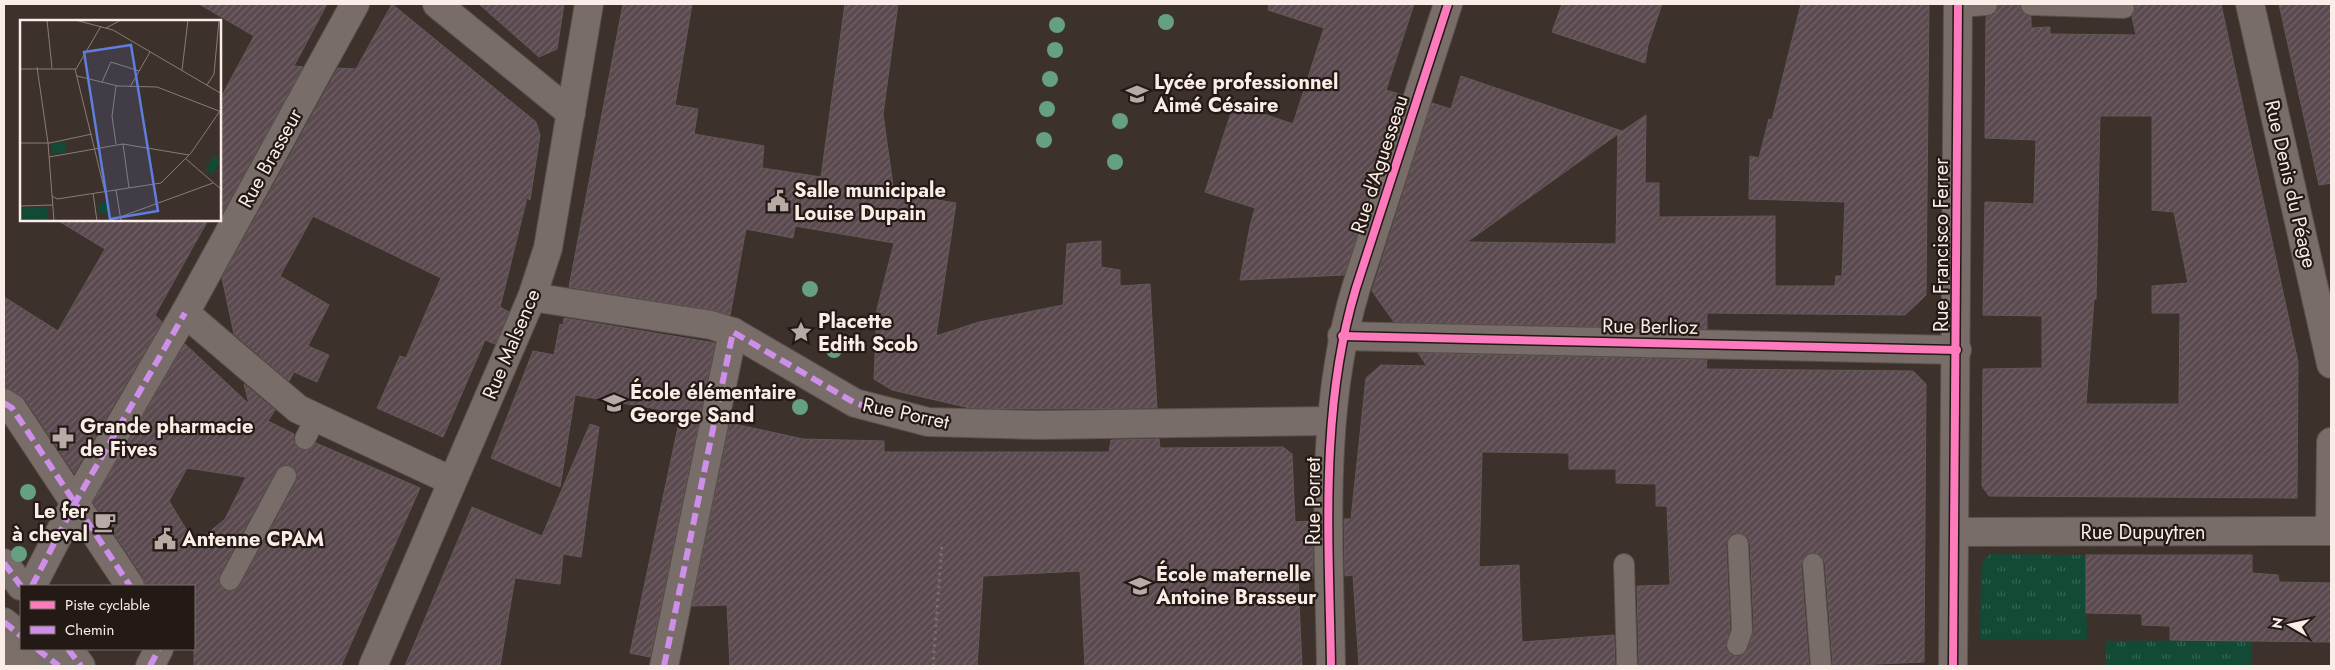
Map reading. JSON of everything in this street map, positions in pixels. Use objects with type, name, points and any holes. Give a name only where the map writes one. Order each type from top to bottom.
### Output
[{"type":"main road","points":[[4,649],[26,666]]},
{"type":"street","name":"Rue Brasseur","points":[[33,585],[74,503],[185,313],[355,4]]},
{"type":"street","points":[[438,4],[571,113]]},
{"type":"street","name":"Rue Malsence","points":[[373,666],[532,297],[548,248],[589,4]]},
{"type":"street","name":"Rue d'Aguesseau","points":[[1342,336],[1448,4]]},
{"type":"street","name":"Rue Denis du Péage","points":[[2250,4],[2331,364]]},
{"type":"street","name":"Rue Francisco Ferrer","points":[[1953,666],[1957,350],[1958,5]]},
{"type":"street","name":"Rue Porret","points":[[532,297],[711,325],[733,332],[855,403],[928,422],[1038,425],[1331,421]]},
{"type":"street","points":[[185,313],[281,397],[310,429],[452,481]]},
{"type":"street","points":[[664,666],[733,332]]},
{"type":"street","name":"Rue Berlioz","points":[[1342,336],[1957,350]]},
{"type":"street","name":"Rue Porret","points":[[1331,666],[1328,456],[1342,336]]},
{"type":"street","points":[[4,403],[12,408],[129,585]]},
{"type":"street","points":[[2331,442],[2331,531]]},
{"type":"street","name":"Rue Dupuytren","points":[[1955,532],[2331,531]]},
{"type":"street","points":[[4,563],[20,585]]},
{"type":"street","points":[[4,622],[20,635]]},
{"type":"street","points":[[38,650],[59,666]]},
{"type":"street","points":[[69,650],[81,666]]},
{"type":"street","points":[[150,666],[158,650]]},
{"type":"lane","points":[[1958,5],[1987,5]]},
{"type":"lane","points":[[2031,5],[2124,8]]},
{"type":"lane","points":[[230,580],[286,476]]},
{"type":"lane","points":[[1738,544],[1742,631],[1738,645]]},
{"type":"lane","points":[[1624,564],[1627,666]]},
{"type":"lane","points":[[1813,564],[1821,666]]},
{"type":"path","points":[[934,666],[942,543]]},
{"type":"green space","points":[[1990,554],[2086,555],[2087,640],[1980,639],[1981,564]]},
{"type":"green space","points":[[2252,640],[2252,666],[2106,666],[2106,641]]},
{"type":"building","points":[[199,4],[327,4],[294,66],[303,67],[221,215],[221,97],[254,36]]},
{"type":"building","points":[[392,4],[536,122],[540,135],[530,200],[527,198],[500,307],[509,312],[495,344],[485,340],[443,437],[377,408],[400,356],[406,358],[441,278],[313,216],[280,276],[329,305],[308,346],[329,355],[317,382],[294,372],[289,381],[234,334],[222,278],[338,68],[356,69]]},
{"type":"building","points":[[479,4],[564,4],[557,49],[539,57]]},
{"type":"building","points":[[623,4],[692,4],[675,105],[698,109],[694,134],[764,146],[762,168],[821,177],[845,4],[898,4],[883,114],[894,193],[956,203],[936,336],[979,322],[1063,305],[1067,244],[1101,241],[1101,267],[1120,270],[1120,286],[1150,284],[1157,408],[970,408],[892,390],[874,379],[877,309],[894,243],[795,226],[793,238],[746,229],[730,315],[713,310],[569,287]]},
{"type":"building","points":[[1269,4],[1414,4],[1386,90],[1402,95],[1344,275],[1240,280],[1255,208],[1205,192],[1234,104],[1293,124],[1324,28],[1268,10]]},
{"type":"building","points":[[1562,4],[1662,4],[1648,45],[1645,63],[1552,32]]},
{"type":"building","points":[[1801,4],[1929,4],[1926,295],[1905,315],[1707,313],[1707,329],[1394,322],[1372,291],[1432,103],[1451,109],[1461,76],[1622,131],[1467,242],[1616,244],[1618,134],[1646,115],[1645,183],[1659,183],[1659,217],[1775,216],[1775,286],[1835,286],[1836,276],[1842,276],[1845,202],[1749,199],[1750,156],[1759,158],[1769,119],[1772,120]]},
{"type":"building","points":[[1999,4],[2019,4],[2021,11],[2031,17],[2031,28],[2050,27],[2050,34],[2136,35],[2132,17],[2136,9],[2135,4],[2221,4],[2298,362],[2297,498],[1989,496],[1982,486],[1983,369],[2042,368],[2042,316],[1983,315],[1985,202],[2034,204],[2036,140],[1985,138],[1986,17],[1994,15]],"holes":[[[2100,116],[2152,116],[2152,210],[2174,212],[2188,283],[2152,286],[2152,313],[2180,313],[2179,404],[2086,404],[2094,299],[2096,299]]]},
{"type":"building","points":[[2279,4],[2331,4],[2331,183],[2319,185]]},
{"type":"building","points":[[59,221],[207,221],[155,315],[162,322],[74,473],[25,399],[12,390],[4,388],[4,297],[58,331],[105,249]]},
{"type":"building","name":"École élémentaire George Sand","points":[[564,318],[715,343],[650,657],[630,653],[681,413],[575,395],[560,487],[491,458],[533,351],[554,355],[560,324],[563,325]]},
{"type":"building","points":[[185,344],[249,404],[244,384],[275,410],[268,421],[294,434],[293,440],[299,449],[311,449],[316,443],[420,488],[341,666],[194,666],[195,585],[145,585],[143,577],[93,502]],"holes":[[[286,464],[296,470],[296,482],[240,586],[236,590],[225,591],[220,586],[220,574],[276,470]],[[187,468],[246,477],[225,519],[195,544],[169,501]]]},
{"type":"building","points":[[1418,353],[1707,360],[1706,369],[1913,371],[1926,384],[1924,662],[1833,666],[1825,563],[1822,557],[1813,552],[1806,555],[1801,565],[1809,666],[1639,666],[1637,586],[1670,585],[1667,506],[1656,506],[1656,484],[1616,483],[1616,469],[1569,469],[1569,453],[1482,452],[1479,567],[1519,565],[1522,642],[1614,635],[1615,666],[1359,666],[1353,575],[1345,576],[1344,519],[1351,519],[1366,378],[1381,365],[1427,366]],"holes":[[[1738,532],[1748,537],[1750,543],[1754,630],[1748,649],[1739,657],[1728,653],[1725,647],[1730,629],[1726,544],[1731,534]]]},
{"type":"building","points":[[730,423],[803,439],[884,441],[884,452],[1109,452],[1111,440],[1159,439],[1160,448],[1283,447],[1292,454],[1295,522],[1313,521],[1313,578],[1298,579],[1302,666],[1085,666],[1080,571],[983,576],[977,666],[730,666],[727,605],[692,606]]},
{"type":"building","points":[[590,424],[599,427],[581,557],[563,554],[560,584],[515,578],[500,666],[405,666],[472,507],[542,536]]},
{"type":"building","points":[[2086,555],[2252,555],[2252,573],[2278,575],[2279,582],[2331,583],[2331,642],[2170,640],[2170,626],[2142,625],[2142,614],[2086,613]]},
{"type":"marked path","points":[[33,585],[75,503],[185,313]]},
{"type":"marked path","points":[[664,666],[733,332],[855,403],[889,413]]},
{"type":"marked path","points":[[4,403],[12,408],[129,585]]},
{"type":"marked path","points":[[4,563],[20,585]]},
{"type":"marked path","points":[[4,622],[20,635]]},
{"type":"marked path","points":[[38,650],[59,666]]},
{"type":"marked path","points":[[69,650],[81,666]]},
{"type":"marked path","points":[[150,666],[158,650]]},
{"type":"cycle path","points":[[1331,666],[1329,476],[1331,428],[1344,334],[1356,288],[1448,4]]},
{"type":"cycle path","points":[[1953,666],[1958,4]]},
{"type":"cycle path","points":[[1342,336],[1957,350]]},
{"type":"place","name":"Lycée professionnel Aimé Césaire","points":[[1137,94]]},
{"type":"place","name":"Salle municipale Louise Dupain","points":[[778,201]]},
{"type":"place","name":"Placette Edith Scob","points":[[801,332]]},
{"type":"place","name":"École élémentaire George Sand","points":[[614,403]]},
{"type":"place","name":"Grande pharmacie de Fives","points":[[63,438]]},
{"type":"place","name":"Le fer à cheval","points":[[105,522]]},
{"type":"place","name":"Antenne CPAM","points":[[165,539]]},
{"type":"place","name":"École maternelle Antoine Brasseur","points":[[1140,586]]}]
